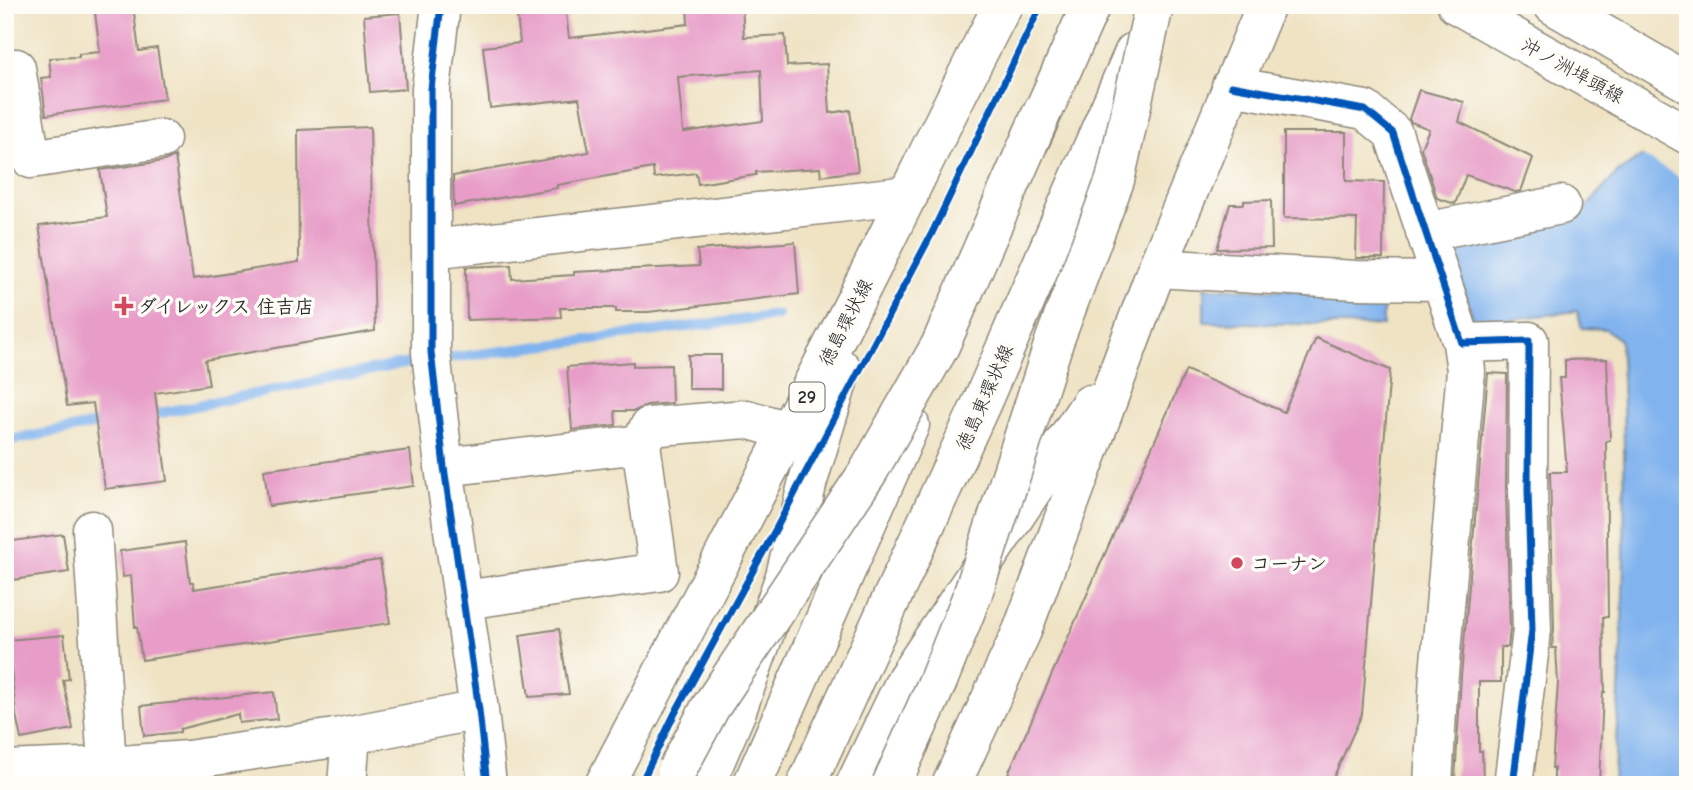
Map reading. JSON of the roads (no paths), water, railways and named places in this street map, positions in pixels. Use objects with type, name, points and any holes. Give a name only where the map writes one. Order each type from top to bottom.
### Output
[{"type":"main road","points":[[441,5],[431,89],[432,362],[487,785]]},
{"type":"main road","name":"徳島環状線","points":[[604,785],[789,431],[1003,5]]},
{"type":"main road","points":[[684,780],[710,708],[868,472],[940,346],[1091,5]]},
{"type":"main road","points":[[951,785],[1022,631],[1155,276],[1266,5]]},
{"type":"main road","name":"沖ノ洲埠頭線","points":[[1457,5],[1675,128]]},
{"type":"main road","points":[[1553,5],[1688,83]]},
{"type":"main road","points":[[891,785],[938,681],[973,593],[1055,339],[1115,180],[1154,6]]},
{"type":"main road","name":"徳島東環状線","points":[[806,785],[981,404],[1154,6]]},
{"type":"main road","points":[[5,68],[16,68],[31,159],[161,139]]},
{"type":"main road","points":[[1231,86],[1365,110],[1393,133],[1462,343],[1466,370],[1439,674],[1433,785]]},
{"type":"main road","points":[[752,785],[865,532],[1043,110]]},
{"type":"main road","points":[[431,249],[909,195],[875,275],[839,376],[808,481],[785,576],[736,713],[684,780]]},
{"type":"main road","points":[[1425,232],[1561,205]]},
{"type":"main road","points":[[1155,276],[1441,281]]},
{"type":"main road","points":[[855,785],[906,679],[1086,412],[1113,366],[1155,276]]},
{"type":"main road","points":[[1462,343],[1530,341],[1528,490],[1532,630],[1513,785]]},
{"type":"main road","points":[[464,600],[659,572],[641,444],[649,427],[746,419],[789,431]]},
{"type":"main road","points":[[444,467],[641,444]]},
{"type":"main road","points":[[92,530],[122,771]]},
{"type":"main road","points":[[5,770],[122,771],[351,735],[479,710]]},
{"type":"main road","points":[[347,785],[351,735]]},
{"type":"water","points":[[1688,126],[1688,785],[1613,785],[1624,562],[1620,340],[1606,329],[1582,328],[1577,311],[1474,324],[1455,256],[1474,235],[1576,219],[1618,172]]},
{"type":"water","points":[[1204,288],[1383,294],[1383,326],[1204,322]]},
{"type":"waterway","points":[[146,416],[396,365],[778,315]]},
{"type":"waterway","points":[[5,441],[109,422]]},
{"type":"place","name":"ダイレックス 住吉店","points":[[124,306]]},
{"type":"place","name":"コーナン","points":[[1237,563]]}]
